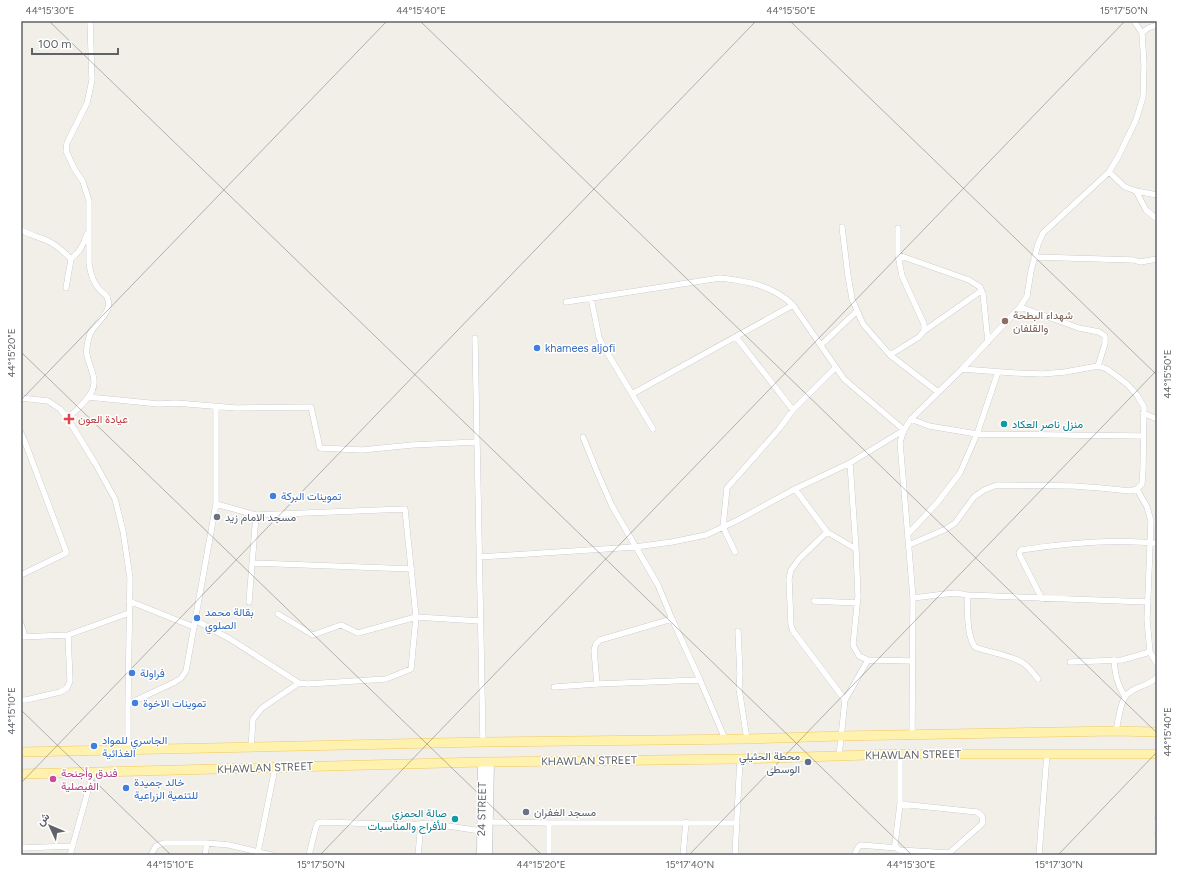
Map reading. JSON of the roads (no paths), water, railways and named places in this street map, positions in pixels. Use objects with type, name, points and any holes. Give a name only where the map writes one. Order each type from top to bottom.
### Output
[{"type":"main road","name":"KHAWLAN STREET","points":[[21,752],[483,742],[746,739],[1116,731],[1157,732]]},
{"type":"main road","name":"KHAWLAN STREET","points":[[21,774],[486,762],[740,759],[900,754],[1157,754]]},
{"type":"street","points":[[68,419],[88,397],[92,390],[94,383],[86,354],[88,344],[91,333],[109,307],[109,301],[106,295],[98,289],[90,272],[89,201],[83,182],[66,151],[67,143],[87,103],[92,80],[90,21]]},
{"type":"street","points":[[912,735],[913,598],[900,442],[904,430],[911,420],[962,369],[1020,307],[1027,296],[1034,256],[1043,233],[1109,172],[1118,157],[1136,120],[1143,97],[1144,65],[1142,34],[1134,21]]},
{"type":"street","points":[[1142,34],[1148,28],[1157,25]]},
{"type":"street","points":[[1109,172],[1125,187],[1136,191],[1157,195]]},
{"type":"street","points":[[1136,191],[1146,210],[1157,219]]},
{"type":"street","points":[[842,228],[852,299],[863,324],[890,355],[938,392]]},
{"type":"street","points":[[898,228],[898,255],[902,276],[924,324],[924,331]]},
{"type":"street","points":[[21,230],[48,241],[61,249],[71,259]]},
{"type":"street","points":[[66,288],[71,259],[79,251],[89,230]]},
{"type":"street","points":[[898,255],[969,280],[980,287],[983,294],[988,342]]},
{"type":"street","points":[[1034,256],[1134,260],[1140,262],[1157,259]]},
{"type":"street","points":[[566,302],[720,278],[760,285],[785,297],[793,305],[844,379],[904,430]]},
{"type":"street","points":[[890,355],[919,337],[924,331],[981,291]]},
{"type":"street","points":[[591,298],[599,337],[602,344],[653,429]]},
{"type":"street","points":[[632,394],[793,305]]},
{"type":"street","points":[[1020,307],[1079,328],[1099,332],[1105,336],[1105,344],[1098,366]]},
{"type":"street","points":[[820,345],[857,311]]},
{"type":"street","points":[[736,337],[793,410]]},
{"type":"street","points":[[475,338],[483,742]]},
{"type":"street","points":[[909,546],[946,529],[955,523],[974,497],[997,484],[1074,486],[1130,491],[1137,489],[1142,484],[1144,407],[1128,384],[1107,369],[1098,366],[1065,372],[1042,374],[962,369]]},
{"type":"street","points":[[735,552],[723,527],[727,488],[779,429],[793,410],[835,368]]},
{"type":"street","points":[[908,534],[937,503],[960,473],[976,434],[998,372]]},
{"type":"street","points":[[88,397],[159,404],[176,403],[236,408],[311,407],[320,448],[362,450],[412,445],[477,442]]},
{"type":"street","points":[[21,398],[48,401],[60,409],[95,462],[115,500],[124,531],[130,578],[128,750]]},
{"type":"street","points":[[128,704],[175,682],[181,678],[186,671],[216,504],[216,406]]},
{"type":"street","points":[[1144,413],[1157,419]]},
{"type":"street","points":[[911,420],[929,426],[976,434],[1143,436]]},
{"type":"street","points":[[479,557],[635,547],[672,542],[706,535],[738,520],[795,489],[850,463],[904,430]]},
{"type":"street","points":[[21,433],[66,553],[21,575]]},
{"type":"street","points":[[584,437],[612,506],[658,585],[725,739]]},
{"type":"street","points":[[850,463],[856,549],[857,603],[853,645],[859,656],[868,660],[912,662]]},
{"type":"street","points":[[795,489],[827,532],[856,549]]},
{"type":"street","points":[[1137,489],[1147,507],[1154,542],[1147,619],[1150,652],[1157,664]]},
{"type":"street","points":[[195,620],[230,639],[299,683],[308,684],[386,679],[411,669],[416,617],[406,509],[256,515],[216,504]]},
{"type":"street","points":[[249,602],[256,515]]},
{"type":"street","points":[[827,532],[799,559],[791,570],[789,579],[791,625],[793,631],[845,700]]},
{"type":"street","points":[[1042,598],[1020,556],[1019,553],[1021,550],[1044,546],[1072,544],[1154,542]]},
{"type":"street","points":[[253,563],[412,569]]},
{"type":"street","points":[[913,598],[951,594],[1148,602]]},
{"type":"street","points":[[966,595],[970,634],[972,643],[975,647],[1023,663],[1038,679]]},
{"type":"street","points":[[129,601],[194,627]]},
{"type":"street","points":[[814,601],[857,603]]},
{"type":"street","points":[[21,624],[23,637],[68,635],[129,613]]},
{"type":"street","points":[[278,614],[313,635],[341,625],[358,633],[416,617],[480,621]]},
{"type":"street","points":[[597,684],[594,650],[596,644],[600,640],[672,619]]},
{"type":"street","points":[[738,631],[740,674],[739,689],[746,739]]},
{"type":"street","points":[[21,700],[60,692],[67,688],[70,681],[68,635]]},
{"type":"street","points":[[1070,662],[1122,660],[1150,652]]},
{"type":"street","points":[[839,756],[845,700],[868,660]]},
{"type":"street","points":[[1114,660],[1115,674],[1119,688],[1125,697]]},
{"type":"street","points":[[1116,731],[1125,697],[1130,691],[1152,682],[1157,677]]},
{"type":"street","points":[[554,687],[700,680]]},
{"type":"street","points":[[251,748],[253,719],[262,708],[299,683]]},
{"type":"street","points":[[897,848],[895,844],[900,804],[900,754]]},
{"type":"street","points":[[1039,855],[1047,754]]},
{"type":"street","points":[[735,855],[740,759]]},
{"type":"street","name":"24 STREET","points":[[486,762],[488,855]]},
{"type":"street","name":"24 STREET","points":[[481,855],[481,831],[486,762]]},
{"type":"street","points":[[258,852],[275,768]]},
{"type":"street","points":[[70,855],[93,773]]},
{"type":"street","points":[[855,855],[856,850],[861,845],[948,854],[982,823],[982,816],[976,812],[900,804]]},
{"type":"street","points":[[1157,820],[1157,831]]},
{"type":"street","points":[[309,855],[316,827],[318,823],[322,822],[405,825],[428,823],[481,831]]},
{"type":"street","points":[[488,822],[737,823]]},
{"type":"street","points":[[683,855],[686,822]]},
{"type":"street","points":[[549,823],[549,855]]},
{"type":"street","points":[[418,855],[421,824]]},
{"type":"street","points":[[151,855],[156,846],[164,843],[207,843],[230,845],[271,855]]},
{"type":"street","points":[[205,855],[207,843]]},
{"type":"street","points":[[21,848],[73,846]]},
{"type":"place","name":"شهداء البطحة والقلفان","points":[[1005,321]]},
{"type":"place","name":"khamees aljofi","points":[[537,348]]},
{"type":"place","name":"عيادة العون","points":[[69,419]]},
{"type":"place","name":"منزل ناصر العكاد","points":[[1004,424]]},
{"type":"place","name":"تموينات البركة","points":[[273,496]]},
{"type":"place","name":"مسجد الامام زيد","points":[[217,517]]},
{"type":"place","name":"بقالة محمد الصلوي","points":[[197,618]]},
{"type":"place","name":"فراولة","points":[[132,673]]},
{"type":"place","name":"تموينات الاخوة","points":[[135,703]]},
{"type":"place","name":"الجاسري للمواد الغذائية","points":[[94,746]]},
{"type":"place","name":"محطة الحثيلي الوسطى","points":[[808,762]]},
{"type":"place","name":"فندق وأجنحة الفيصلية","points":[[53,779]]},
{"type":"place","name":"خالد جميدة للتنمية الزراعية","points":[[126,788]]},
{"type":"place","name":"مسجد الغفران","points":[[526,812]]},
{"type":"place","name":"صالة الحمزي للأفراح والمناسبات","points":[[455,819]]}]
